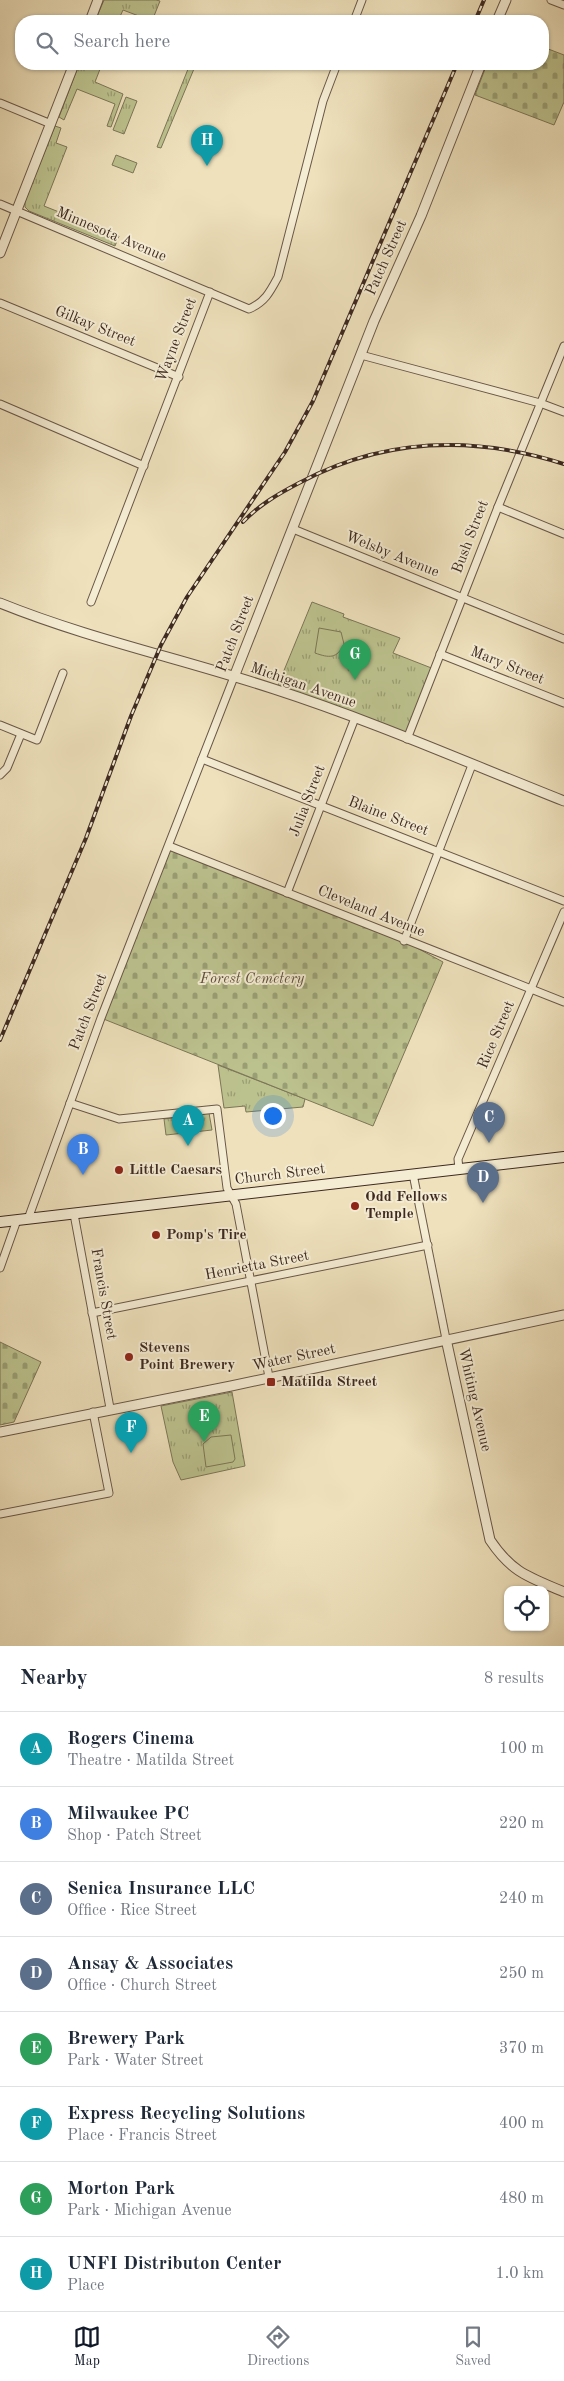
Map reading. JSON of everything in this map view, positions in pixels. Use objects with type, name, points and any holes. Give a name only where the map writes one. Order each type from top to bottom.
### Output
[{"type":"main road","name":"Church Street","points":[[0,1222],[564,1157]]},
{"type":"street","points":[[92,15],[98,0]]},
{"type":"street","points":[[356,15],[362,0]]},
{"type":"street","points":[[500,15],[506,0]]},
{"type":"street","points":[[550,0],[564,5]]},
{"type":"street","points":[[0,253],[72,70]]},
{"type":"street","name":"Wayne Street","points":[[90,602],[210,292],[249,309],[265,301],[278,277],[323,101],[335,70]]},
{"type":"street","name":"Patch Street","points":[[28,1219],[70,1103],[234,677],[361,355],[422,216],[479,70]]},
{"type":"street","points":[[0,104],[51,124]]},
{"type":"street","name":"Minnesota Avenue","points":[[0,204],[210,292]]},
{"type":"street","name":"Gilkay Street","points":[[0,304],[179,376]]},
{"type":"street","name":"Bush Street","points":[[407,739],[498,507],[564,346]]},
{"type":"street","points":[[361,355],[540,403],[564,412]]},
{"type":"street","points":[[0,404],[144,466]]},
{"type":"street","points":[[498,507],[564,534]]},
{"type":"street","name":"Welsby Avenue","points":[[293,529],[564,639]]},
{"type":"street","name":"Michigan Avenue","points":[[0,603],[76,632],[234,677],[355,718],[564,800]]},
{"type":"street","name":"Mary Street","points":[[440,654],[564,703]]},
{"type":"street","points":[[0,725],[37,740],[63,673]]},
{"type":"street","name":"Julia Street","points":[[287,893],[355,718]]},
{"type":"street","points":[[0,775],[8,768],[21,734]]},
{"type":"street","name":"Blaine Street","points":[[202,759],[564,901]]},
{"type":"street","points":[[404,941],[472,765]]},
{"type":"street","name":"Cleveland Avenue","points":[[169,846],[404,941],[564,1002]]},
{"type":"street","name":"Rice Street","points":[[459,1169],[458,1161],[564,912]]},
{"type":"street","points":[[70,1103],[118,1119],[217,1108],[227,1188],[236,1206],[269,1377]]},
{"type":"street","name":"Whiting Avenue","points":[[413,1174],[446,1339],[490,1540],[501,1556],[518,1572],[564,1592]]},
{"type":"street","name":"Francis Street","points":[[74,1214],[110,1408]]},
{"type":"street","points":[[0,1268],[17,1220]]},
{"type":"street","name":"Henrietta Street","points":[[92,1313],[428,1245]]},
{"type":"street","name":"Water Street","points":[[0,1432],[564,1315]]},
{"type":"street","points":[[0,1514],[109,1493],[93,1412]]},
{"type":"green space","points":[[104,0],[160,1],[154,15],[136,15],[123,10],[121,15],[98,15]]},
{"type":"green space","points":[[549,49],[564,55],[564,102],[554,125],[475,95],[485,70],[549,70]]},
{"type":"green space","points":[[77,70],[100,70],[95,82],[123,94],[111,127],[107,126],[115,104],[77,89],[64,120],[59,117]]},
{"type":"green space","points":[[188,70],[194,70],[161,148],[157,147]]},
{"type":"green space","points":[[126,97],[137,101],[124,134],[113,130]]},
{"type":"green space","points":[[55,126],[61,128],[56,143],[67,147],[44,206],[119,236],[115,246],[29,211],[25,207],[25,201]]},
{"type":"green space","points":[[116,155],[137,163],[133,173],[112,165]]},
{"type":"green space","points":[[312,602],[344,614],[343,617],[400,638],[393,653],[434,669],[407,739],[276,690]]},
{"type":"green space","points":[[319,628],[341,632],[344,644],[335,655],[324,656],[315,653]]},
{"type":"green space","name":"Forest Cemetery","points":[[169,846],[404,941],[443,962],[373,1126],[101,1018]]},
{"type":"green space","points":[[218,1065],[305,1099],[303,1107],[246,1112],[245,1106],[224,1108]]},
{"type":"green space","points":[[209,1113],[212,1130],[166,1135],[164,1119]]},
{"type":"green space","points":[[0,1342],[41,1362],[14,1422],[0,1425]]},
{"type":"green space","points":[[232,1392],[245,1466],[181,1480],[173,1462],[161,1406]]},
{"type":"green space","points":[[231,1435],[235,1459],[233,1462],[206,1467],[203,1444],[211,1437]]},
{"type":"railway","points":[[478,15],[484,0]]},
{"type":"railway","points":[[0,1040],[86,838],[131,716],[161,645],[187,597],[285,452],[313,401],[454,70]]},
{"type":"railway","points":[[243,522],[269,500],[299,483],[331,468],[397,449],[430,445],[463,445],[496,448],[564,464]]},
{"type":"place","name":"UNFI Distributon Center","points":[[207,166]]},
{"type":"place","name":"Morton Park","points":[[355,680]]},
{"type":"place","name":"Senica Insurance LLC","points":[[489,1143]]},
{"type":"place","name":"Rogers Cinema","points":[[188,1146]]},
{"type":"place","name":"Little Caesars","points":[[119,1170]]},
{"type":"place","name":"Milwaukee PC","points":[[83,1175]]},
{"type":"place","name":"Ansay & Associates","points":[[483,1203]]},
{"type":"place","name":"Odd Fellows Temple","points":[[355,1206]]},
{"type":"place","name":"Pomp's Tire","points":[[156,1235]]},
{"type":"place","name":"Stevens Point Brewery","points":[[129,1357]]},
{"type":"place","name":"Matilda Street","points":[[271,1382]]},
{"type":"place","name":"Brewery Park","points":[[204,1442]]},
{"type":"place","name":"Express Recycling Solutions","points":[[131,1453]]}]
